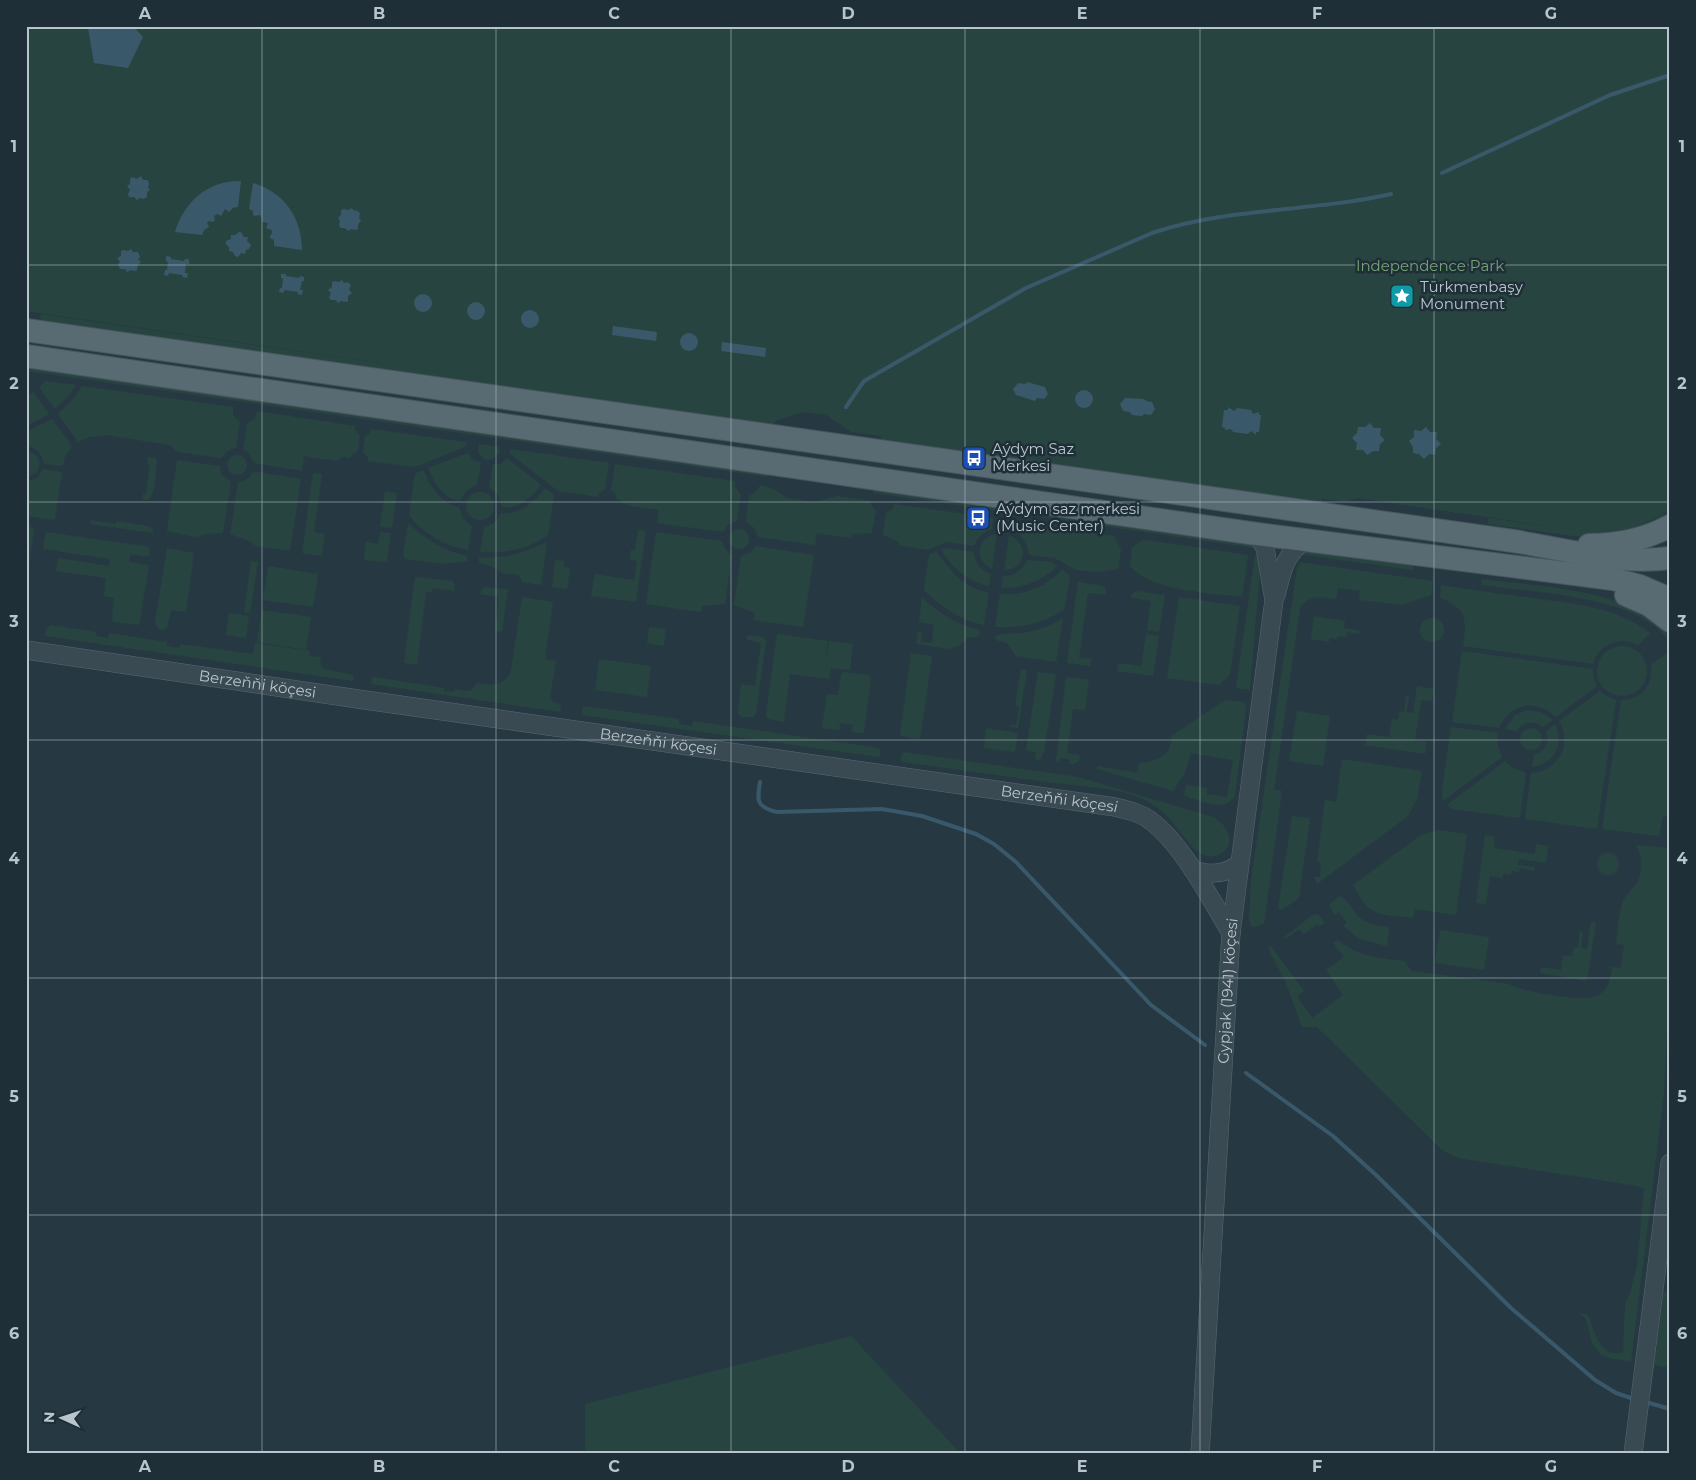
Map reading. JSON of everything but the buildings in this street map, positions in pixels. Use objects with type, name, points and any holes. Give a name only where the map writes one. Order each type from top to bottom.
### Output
[{"type":"main road","points":[[26,330],[816,444],[1419,526],[1619,559],[1643,561],[1670,558]]},
{"type":"main road","points":[[26,356],[1258,534],[1613,579],[1640,586],[1670,598]]},
{"type":"main road","points":[[1415,554],[1419,526]]},
{"type":"main road","points":[[1539,545],[1608,545],[1646,538],[1670,526]]},
{"type":"main road","points":[[1559,573],[1616,590],[1649,605],[1670,621]]},
{"type":"street","name":"Gypjak (1941) köçesi","points":[[1200,1454],[1231,933],[1274,600],[1265,548],[1258,534]]},
{"type":"street","points":[[1274,600],[1284,565],[1294,548],[1305,540]]},
{"type":"street","name":"Berzeňňi köçesi","points":[[26,650],[1129,810],[1150,820],[1163,831],[1193,870],[1231,933]]},
{"type":"street","points":[[1193,870],[1202,873],[1222,873],[1232,870],[1239,864]]},
{"type":"street","points":[[1634,1449],[1643,1365],[1670,1163]]},
{"type":"green space","name":"Independence Park","points":[[26,26],[1670,26],[1670,509],[1654,519],[1637,525],[1654,520],[1670,510],[1670,517],[1656,525],[1597,537],[1574,536],[1488,524],[1488,518],[1575,530],[1357,498],[1346,502],[1322,499],[1321,505],[881,442],[881,436],[851,432],[826,415],[803,412],[775,421],[774,428],[40,320],[41,314],[510,382],[26,311]]},
{"type":"green space","points":[[26,364],[754,469],[768,475],[768,477],[26,371]]},
{"type":"green space","points":[[45,381],[76,385],[55,409],[39,387]]},
{"type":"green space","points":[[82,386],[233,407],[233,415],[240,422],[236,448],[229,450],[221,458],[178,452],[169,445],[107,435],[89,437],[78,442],[58,414],[74,398]]},
{"type":"green space","points":[[33,392],[49,414],[26,426],[26,396]]},
{"type":"green space","points":[[257,411],[355,426],[355,430],[360,435],[358,451],[352,454],[350,458],[344,457],[336,461],[304,456],[302,471],[254,463],[249,453],[243,450],[247,423],[255,419]]},
{"type":"green space","points":[[52,419],[72,446],[65,456],[63,466],[44,464],[38,452],[26,446],[26,432]]},
{"type":"green space","points":[[372,429],[466,442],[467,446],[415,467],[368,461],[368,457],[363,452],[365,436]]},
{"type":"green space","points":[[479,444],[499,447],[500,453],[492,459],[485,460],[478,452]]},
{"type":"green space","points":[[511,449],[609,463],[605,489],[598,497],[558,491],[509,453]]},
{"type":"green space","points":[[26,450],[36,455],[40,463],[37,472],[26,477]]},
{"type":"green space","points":[[468,453],[472,460],[481,462],[477,485],[467,490],[460,501],[449,497],[440,489],[428,468]]},
{"type":"green space","points":[[237,455],[244,458],[247,465],[244,472],[237,475],[230,472],[227,465],[230,458]]},
{"type":"green space","points":[[148,457],[156,458],[157,461],[152,496],[146,500],[142,499],[143,494],[146,494],[150,465],[147,464]]},
{"type":"green space","points":[[507,458],[541,485],[524,502],[514,506],[502,507],[498,495],[489,487],[493,464],[501,464]]},
{"type":"green space","points":[[177,460],[220,466],[221,474],[231,482],[223,533],[206,534],[196,537],[167,531]]},
{"type":"green space","points":[[615,464],[735,481],[735,487],[741,495],[737,521],[729,524],[723,532],[657,523],[659,510],[630,506],[617,499],[615,493],[611,490]]},
{"type":"green space","points":[[43,469],[62,472],[55,520],[26,516],[26,481],[37,478]]},
{"type":"green space","points":[[423,470],[437,493],[447,502],[459,507],[463,518],[472,526],[468,550],[451,546],[435,538],[421,528],[409,515],[415,474]]},
{"type":"green space","points":[[253,471],[301,479],[290,551],[256,546],[247,540],[230,534],[238,483],[249,478]]},
{"type":"green space","points":[[313,473],[322,474],[314,532],[325,534],[322,556],[302,553]]},
{"type":"green space","points":[[760,485],[774,489],[787,498],[815,502],[837,496],[871,501],[871,505],[876,511],[872,533],[851,534],[851,538],[817,533],[815,545],[758,537],[754,528],[746,521],[749,496],[757,491]]},
{"type":"green space","points":[[874,487],[1254,541],[1261,549],[874,493]]},
{"type":"green space","points":[[545,488],[554,495],[548,535],[533,544],[516,550],[480,552],[484,528],[494,523],[501,513],[514,512],[526,507]]},
{"type":"green space","points":[[385,491],[397,493],[392,528],[380,527]]},
{"type":"green space","points":[[480,492],[490,496],[494,506],[490,516],[480,520],[470,516],[466,506],[470,496]]},
{"type":"green space","points":[[894,504],[993,518],[992,529],[980,536],[974,546],[946,542],[928,550],[898,545],[899,542],[883,535],[886,513],[893,508]]},
{"type":"green space","points":[[91,520],[116,524],[116,521],[148,526],[153,529],[153,533],[90,524]]},
{"type":"green space","points":[[1017,522],[1114,536],[1121,549],[1118,569],[1098,572],[1076,570],[1055,558],[1029,555],[1025,542],[1016,532]]},
{"type":"green space","points":[[408,523],[435,544],[467,556],[467,561],[443,564],[405,559],[403,555]]},
{"type":"green space","points":[[26,527],[31,527],[34,530],[26,589]]},
{"type":"green space","points":[[739,529],[746,532],[749,539],[746,546],[739,549],[732,546],[729,539],[732,532]]},
{"type":"green space","points":[[638,530],[646,531],[636,602],[591,596],[595,574],[634,580],[637,561],[630,560],[631,550],[635,550]]},
{"type":"green space","points":[[46,532],[150,547],[149,557],[130,554],[129,562],[149,565],[139,625],[113,622],[114,598],[104,596],[106,578],[56,571],[58,558],[109,566],[110,559],[43,549]]},
{"type":"green space","points":[[380,532],[391,533],[387,561],[364,560],[366,542],[378,544]]},
{"type":"green space","points":[[656,532],[722,541],[725,549],[732,555],[725,604],[702,606],[701,612],[646,604]]},
{"type":"green space","points":[[997,534],[992,569],[982,560],[980,549],[985,539]]},
{"type":"green space","points":[[1009,536],[1016,539],[1020,544],[1023,556],[1017,566],[1004,570]]},
{"type":"green space","points":[[1146,540],[1248,555],[1242,597],[1166,586],[1139,574],[1130,566],[1132,548],[1141,541]]},
{"type":"green space","points":[[547,542],[541,585],[522,582],[519,575],[502,573],[493,567],[479,562],[479,557],[497,557],[514,554]]},
{"type":"green space","points":[[756,546],[814,555],[803,627],[754,620],[755,613],[734,605],[741,556],[750,553]]},
{"type":"green space","points":[[167,548],[194,553],[186,612],[171,610],[167,628],[161,630],[156,626],[155,622]]},
{"type":"green space","points":[[942,549],[974,552],[979,566],[991,574],[989,586],[975,582],[952,565],[943,553]]},
{"type":"green space","points":[[1305,550],[1414,563],[1413,570],[1298,554]]},
{"type":"green space","points":[[936,551],[952,571],[964,582],[971,587],[989,593],[984,625],[967,620],[951,612],[924,590],[929,555]]},
{"type":"green space","points":[[1255,556],[1261,557],[1250,690],[1236,688]]},
{"type":"green space","points":[[555,560],[564,561],[564,567],[570,568],[567,589],[552,587]]},
{"type":"green space","points":[[1028,560],[1052,562],[1057,566],[1045,576],[1031,583],[1001,588],[1003,576],[1018,572]]},
{"type":"green space","points":[[251,561],[258,562],[250,613],[244,612]]},
{"type":"green space","points":[[1300,562],[1433,581],[1431,596],[1403,605],[1359,600],[1360,591],[1338,588],[1336,599],[1311,598],[1300,608],[1274,790],[1282,791],[1264,924],[1254,927],[1251,926],[1249,920],[1251,880],[1297,568]]},
{"type":"green space","points":[[268,566],[318,574],[313,607],[263,600]]},
{"type":"green space","points":[[1062,569],[1070,576],[1064,610],[1031,624],[995,627],[1000,594],[1026,592],[1034,589],[1049,581]]},
{"type":"green space","points":[[415,577],[452,581],[455,585],[454,591],[433,588],[432,592],[426,592],[417,665],[404,663]]},
{"type":"green space","points":[[1482,579],[1556,588],[1607,598],[1631,607],[1652,619],[1670,634],[1670,641],[1653,625],[1636,615],[1616,607],[1570,596],[1481,585]]},
{"type":"green space","points":[[1078,582],[1103,586],[1106,590],[1106,595],[1088,593],[1079,658],[1091,659],[1090,666],[1067,663]]},
{"type":"green space","points":[[1441,585],[1595,608],[1624,617],[1650,633],[1638,645],[1624,641],[1605,647],[1596,657],[1593,664],[1463,646],[1465,622],[1463,616],[1456,606],[1440,598]]},
{"type":"green space","points":[[483,587],[508,589],[502,632],[495,631],[499,597],[480,594]]},
{"type":"green space","points":[[1136,591],[1165,595],[1159,632],[1147,630],[1151,601],[1131,598],[1132,594]]},
{"type":"green space","points":[[522,597],[553,602],[545,659],[556,661],[550,697],[553,702],[561,704],[560,712],[371,684],[374,677],[444,688],[444,691],[455,692],[455,689],[465,691],[473,689],[476,683],[492,685],[501,683],[511,671]]},
{"type":"green space","points":[[922,597],[948,617],[962,625],[978,630],[980,634],[976,637],[969,637],[960,645],[949,649],[916,644],[918,632],[922,632],[921,642],[932,643],[934,625],[919,622]]},
{"type":"green space","points":[[1179,597],[1240,606],[1230,675],[1219,685],[1167,678]]},
{"type":"green space","points":[[262,610],[311,617],[306,650],[257,642]]},
{"type":"green space","points":[[229,613],[249,616],[246,638],[226,635]]},
{"type":"green space","points":[[1314,616],[1345,621],[1344,628],[1360,631],[1359,634],[1347,632],[1346,637],[1330,638],[1329,642],[1311,639]]},
{"type":"green space","points":[[1063,618],[1056,662],[1016,656],[1007,643],[998,641],[994,636],[1033,631]]},
{"type":"green space","points":[[1432,618],[1437,619],[1443,625],[1443,635],[1437,641],[1432,642],[1427,641],[1421,635],[1420,630],[1421,625],[1427,619]]},
{"type":"green space","points":[[51,625],[96,632],[96,636],[108,638],[109,633],[167,642],[167,646],[179,648],[180,644],[253,654],[255,643],[310,651],[309,656],[320,657],[321,666],[324,669],[353,675],[354,679],[353,681],[45,636],[46,629]]},
{"type":"green space","points":[[649,627],[666,629],[664,646],[647,643]]},
{"type":"green space","points":[[777,634],[828,641],[825,667],[829,641],[853,644],[850,670],[831,668],[829,679],[790,674],[784,722],[768,719],[766,716]]},
{"type":"green space","points":[[1146,634],[1159,636],[1153,676],[1117,671],[1118,663],[1141,666]]},
{"type":"green space","points":[[747,635],[763,637],[766,641],[754,717],[741,717],[738,713],[741,684],[755,686],[761,643],[747,640]]},
{"type":"green space","points":[[1622,646],[1636,650],[1643,657],[1647,671],[1643,685],[1636,692],[1622,696],[1608,692],[1601,685],[1597,671],[1601,657],[1608,650]]},
{"type":"green space","points":[[1462,651],[1593,669],[1593,677],[1597,686],[1556,717],[1540,707],[1524,706],[1510,713],[1499,728],[1452,722]]},
{"type":"green space","points":[[1669,652],[1670,818],[1663,816],[1659,836],[1602,829],[1621,700],[1628,700],[1641,694],[1651,678],[1651,664]]},
{"type":"green space","points":[[911,653],[932,656],[920,739],[900,736]]},
{"type":"green space","points":[[599,659],[651,666],[647,697],[595,690]]},
{"type":"green space","points":[[1021,669],[1027,670],[1018,728],[1010,727],[1011,724],[1016,725],[1019,707],[1015,706]]},
{"type":"green space","points":[[844,672],[868,675],[871,678],[864,732],[862,733],[852,732],[853,725],[840,723],[839,730],[823,728],[822,726],[827,694],[838,695],[841,675]]},
{"type":"green space","points":[[1038,672],[1056,674],[1044,752],[1040,760],[1035,759],[1036,752],[1026,750]]},
{"type":"green space","points":[[1066,677],[1089,680],[1085,710],[1073,709],[1067,753],[1080,755],[1079,761],[1074,764],[1069,764],[1070,759],[1060,758],[1059,763],[1056,761]]},
{"type":"green space","points":[[1417,686],[1434,689],[1432,701],[1421,700],[1415,740],[1427,742],[1425,754],[1365,745],[1367,734],[1389,737],[1392,719],[1398,720],[1400,711],[1404,712],[1406,695],[1409,696],[1407,712],[1413,713]]},
{"type":"green space","points":[[1600,691],[1616,700],[1597,829],[1525,819],[1531,773],[1549,768],[1560,755],[1563,747],[1563,730],[1559,721]]},
{"type":"green space","points":[[1225,700],[1244,702],[1246,709],[1235,795],[1226,804],[1212,804],[1184,796],[1186,785],[1207,788],[1207,794],[1227,797],[1233,760],[1191,753],[1185,773],[1173,791],[1097,769],[1097,766],[1138,773],[1139,763],[1157,759],[1166,753],[1171,743],[1171,736]]},
{"type":"green space","points":[[583,706],[679,719],[679,724],[692,726],[693,721],[879,748],[881,753],[879,757],[582,715]]},
{"type":"green space","points":[[1528,710],[1541,712],[1553,720],[1543,727],[1536,723],[1526,723],[1516,731],[1505,729],[1515,715]]},
{"type":"green space","points":[[1297,711],[1330,716],[1323,766],[1289,761]]},
{"type":"green space","points":[[1555,724],[1559,739],[1556,752],[1546,762],[1532,767],[1534,755],[1546,746],[1546,731]]},
{"type":"green space","points":[[1451,727],[1498,733],[1498,747],[1502,757],[1443,801],[1442,790]]},
{"type":"green space","points":[[986,728],[1018,733],[1015,752],[984,748]]},
{"type":"green space","points":[[1531,728],[1539,731],[1542,739],[1539,747],[1531,750],[1523,747],[1520,739],[1523,731]]},
{"type":"green space","points":[[902,753],[1078,777],[1213,817],[1224,826],[1229,837],[1229,843],[1222,853],[1215,856],[1201,853],[1194,848],[1162,811],[1142,799],[1123,792],[903,762],[901,760]]},
{"type":"green space","points":[[1342,759],[1422,771],[1417,799],[1408,816],[1317,884],[1314,877],[1320,877],[1321,863],[1317,862],[1325,800],[1336,802]]},
{"type":"green space","points":[[1505,761],[1511,767],[1526,773],[1520,818],[1452,809],[1447,805]]},
{"type":"green space","points":[[1292,816],[1310,818],[1299,898],[1282,910],[1278,909]]},
{"type":"green space","points":[[1439,830],[1467,834],[1456,915],[1415,909],[1413,918],[1382,914],[1371,910],[1361,899],[1353,885],[1417,838]]},
{"type":"green space","points":[[1485,835],[1495,837],[1494,848],[1535,854],[1536,844],[1548,846],[1546,863],[1519,859],[1518,865],[1535,867],[1534,871],[1520,868],[1519,872],[1512,871],[1511,875],[1503,874],[1503,878],[1490,876],[1486,904],[1476,903]]},
{"type":"green space","points":[[1636,845],[1670,848],[1668,1006],[1664,1093],[1631,1362],[1605,1357],[1600,1354],[1592,1343],[1586,1319],[1579,1313],[1588,1315],[1603,1348],[1609,1352],[1623,1352],[1625,1303],[1628,1299],[1637,1267],[1644,1189],[1638,1186],[1464,1159],[1453,1156],[1441,1149],[1317,1027],[1302,1027],[1286,983],[1268,948],[1271,946],[1304,991],[1297,996],[1312,1018],[1343,995],[1326,970],[1344,957],[1333,943],[1338,940],[1361,953],[1378,958],[1404,961],[1412,971],[1509,984],[1535,992],[1560,996],[1590,998],[1606,989],[1612,967],[1621,968],[1624,945],[1616,944],[1620,911],[1623,901],[1640,876],[1642,865]]},
{"type":"green space","points":[[1608,853],[1616,856],[1619,864],[1616,872],[1608,875],[1600,872],[1597,864],[1600,856]]},
{"type":"green space","points":[[1339,896],[1347,901],[1363,920],[1375,925],[1389,927],[1387,946],[1359,939],[1343,926],[1347,923],[1339,912],[1335,915],[1329,905]]},
{"type":"green space","points":[[1314,914],[1319,915],[1325,923],[1320,926],[1318,924],[1304,934],[1299,929],[1286,939],[1284,937]]},
{"type":"green space","points":[[1591,922],[1596,923],[1587,981],[1540,973],[1541,967],[1561,970],[1563,955],[1572,956],[1574,947],[1578,948],[1580,931],[1583,932],[1581,948],[1587,949]]},
{"type":"green space","points":[[1440,930],[1489,937],[1484,970],[1435,963]]},
{"type":"green space","points":[[1663,1291],[1670,1292],[1670,1368],[1654,1365]]},
{"type":"green space","points":[[851,1336],[961,1454],[585,1454],[585,1404]]},
{"type":"water","points":[[92,26],[133,26],[143,37],[128,68],[94,63],[88,28]]},
{"type":"water","points":[[141,176],[143,180],[148,180],[150,190],[147,192],[147,197],[137,200],[134,197],[129,197],[130,190],[127,186],[130,184],[132,177],[137,179]]},
{"type":"water","points":[[241,181],[238,207],[233,208],[229,212],[225,209],[221,216],[217,214],[214,216],[215,220],[207,223],[209,227],[204,230],[202,235],[175,232],[184,211],[199,195],[218,184]]},
{"type":"water","points":[[253,183],[274,193],[289,208],[299,227],[302,250],[274,246],[274,240],[270,238],[272,230],[266,228],[268,223],[262,222],[261,216],[253,215],[253,211],[249,209]]},
{"type":"water","points":[[352,208],[360,213],[359,218],[361,221],[358,224],[358,229],[348,231],[339,226],[340,221],[338,218],[341,215],[341,210]]},
{"type":"water","points":[[239,232],[244,237],[248,237],[247,241],[251,245],[245,254],[241,253],[238,257],[229,251],[226,241],[231,239],[231,235]]},
{"type":"water","points":[[131,249],[133,252],[138,252],[140,257],[138,259],[141,262],[137,270],[127,272],[125,269],[120,269],[118,264],[120,262],[117,258],[121,256],[121,251]]},
{"type":"water","points":[[166,256],[171,257],[171,259],[184,261],[189,259],[189,264],[186,264],[185,273],[188,273],[187,278],[182,275],[169,273],[168,276],[164,275],[168,262],[166,261]]},
{"type":"water","points":[[281,274],[299,278],[300,276],[304,277],[300,290],[303,290],[302,295],[298,294],[298,292],[284,290],[284,293],[279,292],[280,288],[282,288],[283,279]]},
{"type":"water","points":[[342,280],[344,283],[347,282],[351,285],[349,290],[352,293],[348,296],[348,301],[338,303],[336,300],[329,298],[331,293],[328,290],[332,287],[332,282]]},
{"type":"water","points":[[419,294],[427,294],[432,299],[430,310],[419,312],[414,307],[414,299]]},
{"type":"water","points":[[472,302],[480,302],[485,307],[483,318],[472,320],[467,315],[467,307]]},
{"type":"water","points":[[526,310],[534,310],[539,315],[537,326],[526,328],[521,323],[521,315]]},
{"type":"water","points":[[613,326],[657,332],[656,341],[612,335]]},
{"type":"water","points":[[685,333],[693,333],[698,338],[696,349],[685,351],[680,346],[680,338]]},
{"type":"water","points":[[722,342],[766,348],[765,357],[721,351]]},
{"type":"water","points":[[1027,382],[1045,387],[1048,394],[1044,399],[1037,398],[1035,401],[1016,395],[1013,389],[1018,383],[1025,384]]},
{"type":"water","points":[[1080,390],[1088,390],[1093,395],[1091,406],[1080,408],[1075,403],[1075,395]]},
{"type":"water","points":[[1125,398],[1144,399],[1152,402],[1155,409],[1151,415],[1132,415],[1130,412],[1123,411],[1120,404]]},
{"type":"water","points":[[1228,407],[1234,411],[1237,408],[1251,410],[1253,414],[1259,412],[1259,415],[1261,415],[1259,432],[1256,432],[1256,435],[1251,431],[1248,434],[1233,432],[1231,429],[1225,430],[1222,427],[1224,410],[1228,410]]},
{"type":"water","points":[[1370,423],[1374,428],[1381,428],[1380,435],[1385,440],[1380,444],[1379,451],[1373,451],[1367,455],[1363,450],[1356,450],[1357,443],[1352,438],[1357,433],[1358,427],[1365,427]]},
{"type":"water","points":[[1426,427],[1430,432],[1437,432],[1436,439],[1441,444],[1436,448],[1435,455],[1429,454],[1424,459],[1419,454],[1413,453],[1413,447],[1409,441],[1414,437],[1414,430],[1421,431]]},
{"type":"waterway","points":[[1442,173],[1610,95],[1670,75]]},
{"type":"waterway","points":[[846,407],[864,381],[1026,288],[1152,233],[1211,218],[1331,204],[1391,194]]},
{"type":"waterway","points":[[760,782],[758,794],[760,802],[765,808],[777,812],[882,809],[922,816],[976,834],[994,844],[1016,862],[1151,1005],[1205,1045]]},
{"type":"waterway","points":[[1246,1073],[1333,1136],[1376,1175],[1511,1308],[1595,1380],[1616,1393],[1634,1399]]},
{"type":"waterway","points":[[1646,1402],[1670,1409]]},
{"type":"place","name":"Türkmenbaşy Monument","points":[[1402,296]]},
{"type":"place","name":"Aýdym Saz Merkesi","points":[[974,458]]},
{"type":"place","name":"Aýdym saz merkesi (Music Center)","points":[[978,518]]}]
